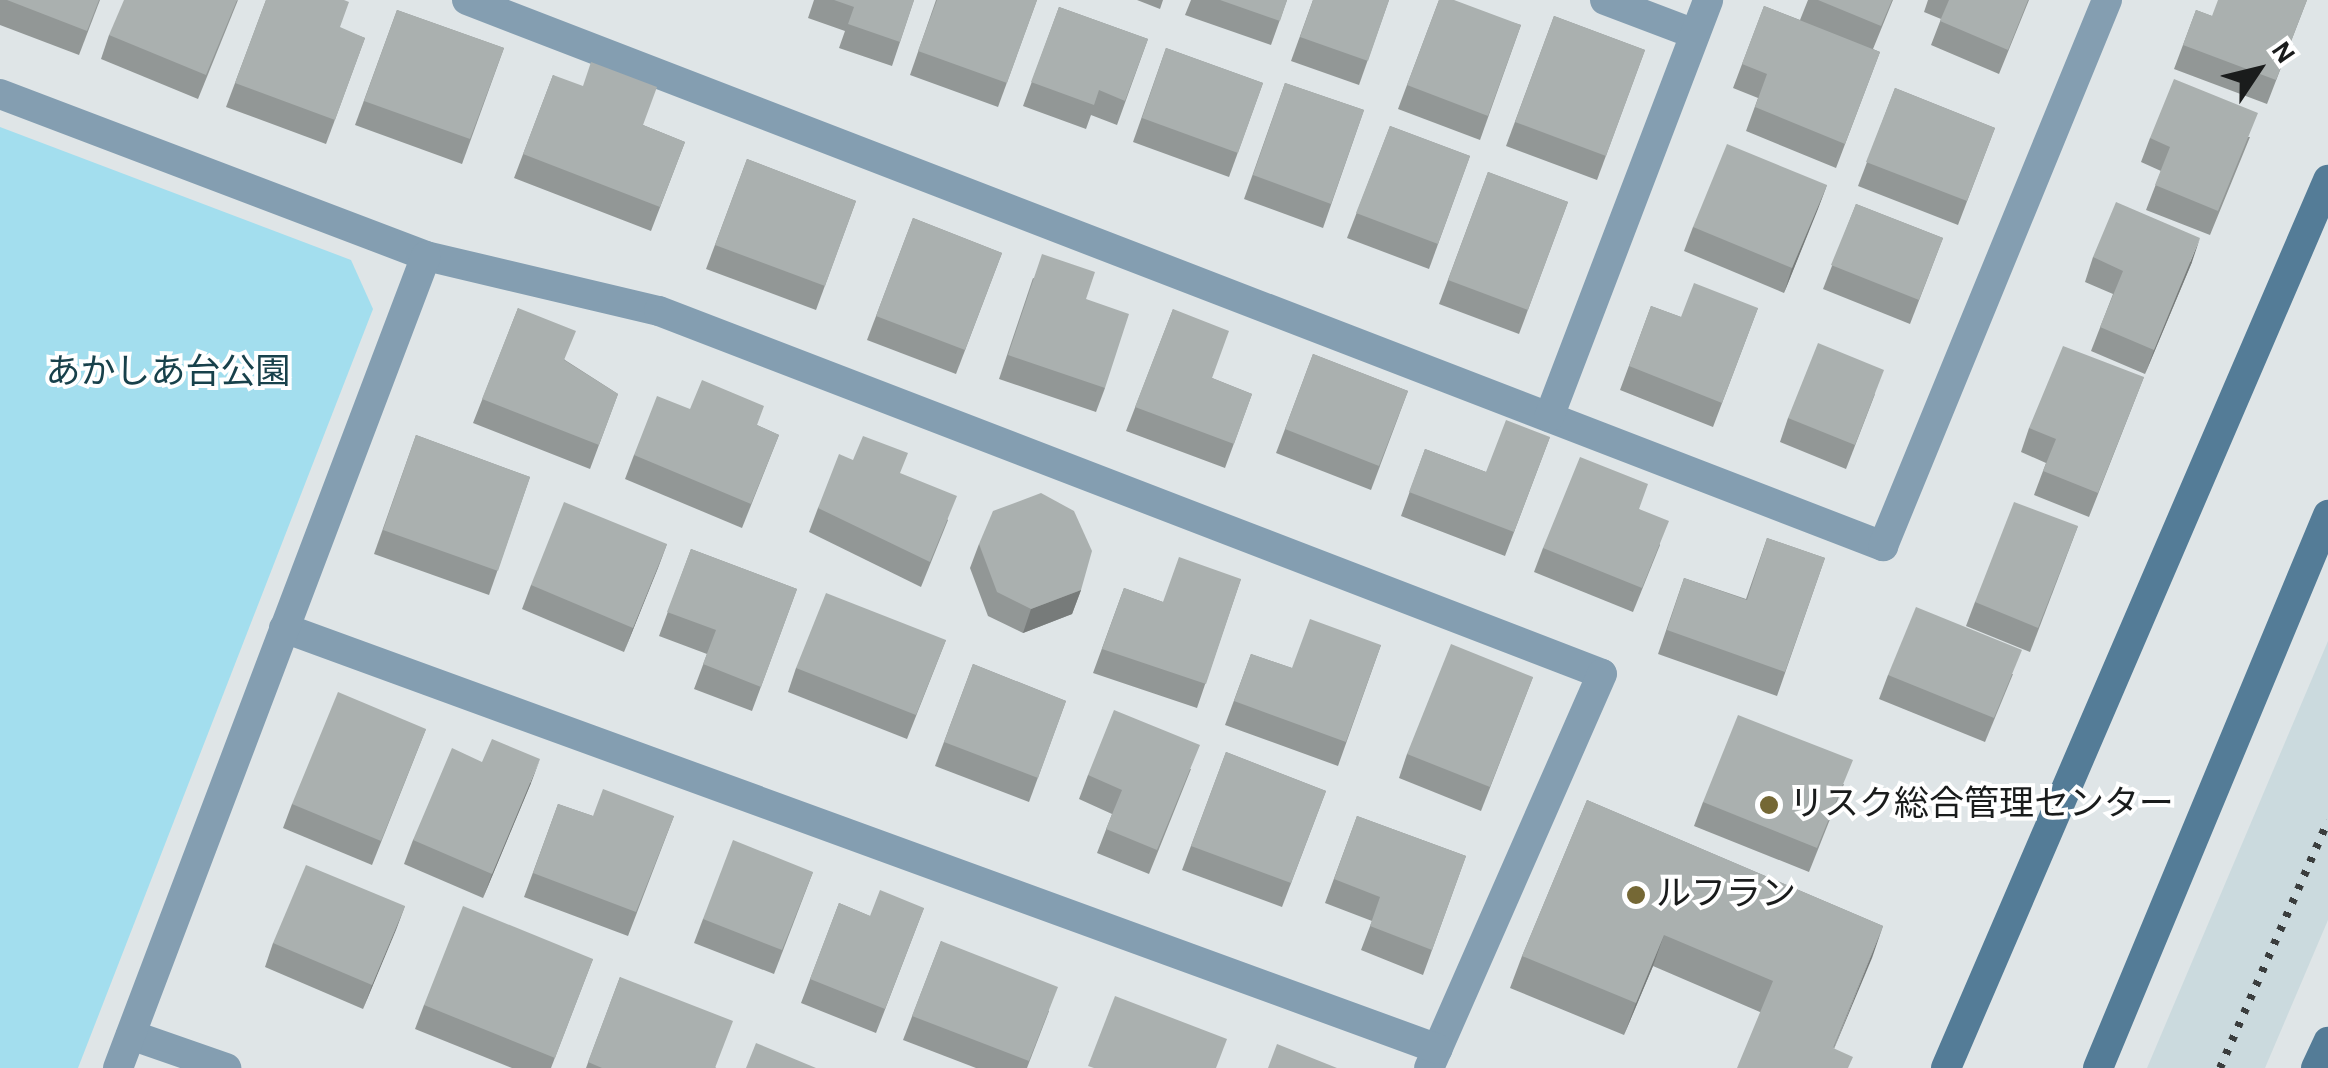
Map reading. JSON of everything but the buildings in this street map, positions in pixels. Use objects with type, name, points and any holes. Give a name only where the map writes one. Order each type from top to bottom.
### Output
[{"type":"main road","points":[[1946,1068],[2328,180]]},
{"type":"main road","points":[[2098,1068],[2328,515]]},
{"type":"main road","points":[[2316,1068],[2328,1042]]},
{"type":"street","points":[[467,0],[1883,546],[2108,0]]},
{"type":"street","points":[[1605,0],[1695,34]]},
{"type":"street","points":[[1549,417],[1708,0]]},
{"type":"street","points":[[0,94],[426,256],[659,311],[1602,674],[1434,1059],[284,628]]},
{"type":"street","points":[[118,1068],[426,256]]},
{"type":"street","points":[[131,1034],[226,1068]]},
{"type":"shaded area","points":[[2328,641],[2328,920],[2265,1068],[2147,1068]]},
{"type":"green space","name":"あかしあ台公園","points":[[0,127],[351,260],[373,309],[78,1068],[0,1068]]},
{"type":"railway","points":[[2220,1068],[2328,821]]},
{"type":"place","name":"リスク総合管理センター","points":[[1769,805]]},
{"type":"place","name":"ルフラン","points":[[1636,895]]}]
